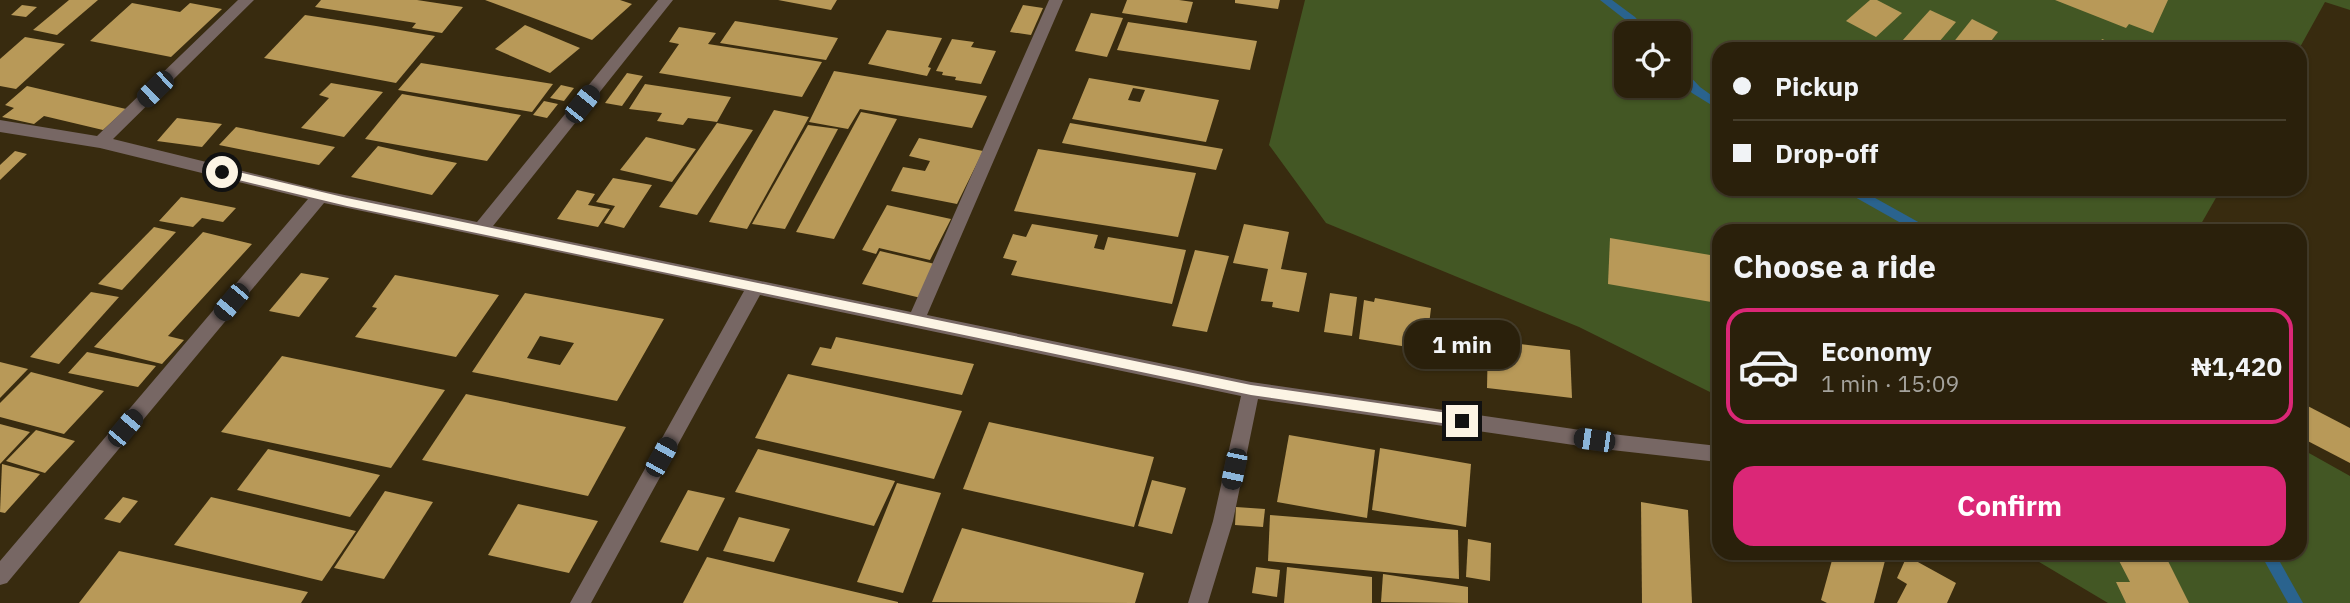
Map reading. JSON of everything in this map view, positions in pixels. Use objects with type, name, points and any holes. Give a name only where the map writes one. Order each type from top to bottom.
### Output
[{"type":"street","points":[[100,142],[247,0]]},
{"type":"street","points":[[480,230],[666,0]]},
{"type":"street","points":[[916,320],[1056,0]]},
{"type":"street","points":[[0,126],[100,142],[320,196],[1251,390],[1594,440],[1712,453]]},
{"type":"street","points":[[0,576],[320,196]]},
{"type":"street","points":[[580,603],[755,287]]},
{"type":"street","points":[[1198,603],[1223,522],[1251,390]]},
{"type":"green space","points":[[1305,0],[2350,0],[2350,10],[2325,2],[2303,42],[1712,42],[1712,196],[2217,196],[2201,224],[1712,224],[1712,393],[1579,327],[1326,223],[1269,145]]},
{"type":"green space","points":[[2307,452],[2350,476],[2350,603],[2108,603],[2036,560],[2307,560]]},
{"type":"building","points":[[69,0],[98,0],[57,35],[33,30]]},
{"type":"building","points":[[321,0],[417,0],[463,7],[442,33],[412,28],[416,23],[315,7]]},
{"type":"building","points":[[485,0],[620,0],[632,4],[592,40]]},
{"type":"building","points":[[778,0],[837,0],[831,10]]},
{"type":"building","points":[[1127,0],[1193,2],[1187,23],[1122,13]]},
{"type":"building","points":[[1235,0],[1280,0],[1278,9],[1235,3]]},
{"type":"building","points":[[1870,0],[1877,0],[1902,13],[1876,37],[1846,21]]},
{"type":"building","points":[[2055,0],[2168,0],[2153,33],[2129,24],[2126,28]]},
{"type":"building","points":[[132,3],[180,12],[190,3],[222,9],[171,57],[90,41]]},
{"type":"building","points":[[22,5],[37,7],[26,17],[11,15]]},
{"type":"building","points":[[1023,5],[1043,8],[1031,35],[1010,32]]},
{"type":"building","points":[[1930,10],[1956,22],[1939,42],[1902,41]]},
{"type":"building","points":[[1091,13],[1123,18],[1107,57],[1075,51]]},
{"type":"building","points":[[305,15],[435,36],[396,83],[264,58]]},
{"type":"building","points":[[1972,19],[1998,32],[1990,42],[1954,42]]},
{"type":"building","points":[[735,21],[838,38],[826,60],[720,43]]},
{"type":"building","points":[[1128,22],[1257,41],[1250,70],[1117,50]]},
{"type":"building","points":[[525,25],[580,48],[550,73],[495,49]]},
{"type":"building","points":[[679,27],[716,33],[708,44],[822,62],[802,97],[659,73],[679,44],[669,42]]},
{"type":"building","points":[[887,30],[942,38],[928,67],[931,68],[927,76],[868,64]]},
{"type":"building","points":[[25,37],[65,44],[16,89],[0,86],[0,59]]},
{"type":"building","points":[[952,39],[974,42],[971,47],[996,51],[981,84],[955,80],[956,77],[942,75],[943,72],[936,71]]},
{"type":"building","points":[[421,63],[553,84],[532,112],[398,90]]},
{"type":"building","points":[[834,71],[987,96],[972,128],[860,109],[848,129],[809,122]]},
{"type":"building","points":[[627,73],[643,76],[622,106],[605,103]]},
{"type":"building","points":[[1089,78],[1219,100],[1206,142],[1072,119]],"holes":[[[1133,88],[1145,90],[1140,102],[1128,100]]]},
{"type":"building","points":[[331,83],[383,92],[344,137],[301,128],[329,98],[319,95]]},
{"type":"building","points":[[645,84],[731,97],[717,122],[688,118],[683,125],[657,121],[662,113],[629,109]]},
{"type":"building","points":[[561,85],[574,88],[564,101],[550,98]]},
{"type":"building","points":[[27,86],[126,109],[103,130],[44,116],[34,124],[2,117],[14,108],[5,105]]},
{"type":"building","points":[[402,94],[521,115],[487,161],[365,139]]},
{"type":"building","points":[[544,101],[558,104],[547,118],[533,115]]},
{"type":"building","points":[[774,110],[809,117],[747,229],[709,222]]},
{"type":"building","points":[[861,112],[897,119],[834,239],[796,232]]},
{"type":"building","points":[[177,118],[222,124],[202,147],[157,141]]},
{"type":"building","points":[[717,123],[753,130],[697,215],[659,207]]},
{"type":"building","points":[[1070,123],[1223,149],[1216,170],[1062,143]]},
{"type":"building","points":[[808,125],[838,129],[785,229],[752,224]]},
{"type":"building","points":[[236,127],[335,147],[319,165],[219,145]]},
{"type":"building","points":[[646,137],[696,149],[672,182],[620,170]]},
{"type":"building","points":[[919,138],[983,151],[957,204],[891,191],[903,167],[925,171],[930,161],[909,156]]},
{"type":"building","points":[[378,146],[457,163],[432,195],[351,177]]},
{"type":"building","points":[[1038,149],[1196,173],[1178,237],[1014,211]]},
{"type":"building","points":[[15,151],[27,154],[0,180],[0,165]]},
{"type":"building","points":[[613,178],[652,185],[624,228],[604,223],[615,206],[596,202]]},
{"type":"building","points":[[577,190],[595,194],[588,205],[610,209],[598,227],[557,219]]},
{"type":"building","points":[[181,197],[236,208],[223,222],[202,218],[193,227],[159,221]]},
{"type":"building","points":[[887,205],[951,219],[930,260],[879,248],[876,254],[862,250]]},
{"type":"building","points":[[1032,224],[1098,235],[1094,248],[1104,250],[1108,237],[1186,250],[1172,304],[1011,275],[1017,261],[1003,258],[1013,234],[1026,237]]},
{"type":"building","points":[[1244,224],[1289,232],[1281,269],[1307,273],[1299,312],[1272,307],[1273,302],[1261,301],[1268,269],[1233,263]]},
{"type":"building","points":[[154,227],[176,232],[122,290],[98,284]]},
{"type":"building","points":[[203,232],[252,244],[168,336],[184,340],[162,364],[94,347]]},
{"type":"building","points":[[1610,238],[1712,255],[1712,302],[1608,284]]},
{"type":"building","points":[[1195,250],[1229,256],[1207,332],[1172,326]]},
{"type":"building","points":[[880,251],[939,265],[921,298],[862,284]]},
{"type":"building","points":[[301,273],[329,278],[299,317],[269,311]]},
{"type":"building","points":[[395,275],[499,295],[456,357],[355,337],[377,308],[372,307]]},
{"type":"building","points":[[91,292],[119,297],[59,364],[30,357]]},
{"type":"building","points":[[525,293],[664,319],[617,401],[472,372]],"holes":[[[540,336],[574,343],[560,365],[527,358]]]},
{"type":"building","points":[[1330,293],[1357,297],[1352,336],[1324,332]]},
{"type":"building","points":[[1375,298],[1431,308],[1426,350],[1359,339],[1364,300],[1374,302]]},
{"type":"building","points":[[836,337],[974,364],[962,395],[811,365],[820,347],[831,349]]},
{"type":"building","points":[[1488,340],[1570,350],[1572,398],[1487,388]]},
{"type":"building","points":[[87,352],[156,366],[138,387],[68,373]]},
{"type":"building","points":[[282,356],[445,390],[391,468],[221,432]]},
{"type":"building","points":[[0,362],[28,369],[0,398]]},
{"type":"building","points":[[31,372],[104,391],[64,434],[0,417],[0,403]]},
{"type":"building","points":[[788,374],[962,411],[934,479],[755,438]]},
{"type":"building","points":[[466,394],[626,427],[588,496],[422,460]]},
{"type":"building","points":[[2307,406],[2350,428],[2350,463],[2307,441]]},
{"type":"building","points":[[989,422],[1154,457],[1134,527],[963,489]]},
{"type":"building","points":[[0,424],[30,432],[0,464]]},
{"type":"building","points":[[36,430],[75,441],[45,473],[6,461]]},
{"type":"building","points":[[1289,435],[1375,450],[1367,518],[1277,502]]},
{"type":"building","points":[[1380,448],[1471,464],[1466,527],[1372,510]]},
{"type":"building","points":[[268,449],[380,475],[350,517],[237,490]]},
{"type":"building","points":[[758,449],[895,481],[874,526],[735,492]]},
{"type":"building","points":[[2,464],[40,474],[5,513],[0,512]]},
{"type":"building","points":[[1152,480],[1186,488],[1172,534],[1138,526]]},
{"type":"building","points":[[897,483],[941,493],[903,593],[857,582]]},
{"type":"building","points":[[688,490],[725,498],[698,551],[660,542]]},
{"type":"building","points":[[385,491],[433,502],[384,579],[334,568]]},
{"type":"building","points":[[123,497],[138,501],[120,523],[104,519]]},
{"type":"building","points":[[211,497],[356,531],[322,581],[174,545]]},
{"type":"building","points":[[1641,502],[1688,510],[1692,603],[1642,603]]},
{"type":"building","points":[[518,504],[598,521],[569,573],[488,555]]},
{"type":"building","points":[[1236,507],[1265,509],[1263,527],[1235,525]]},
{"type":"building","points":[[1270,515],[1458,530],[1459,579],[1268,561]]},
{"type":"building","points":[[739,517],[790,529],[774,562],[723,551]]},
{"type":"building","points":[[962,528],[1144,573],[1135,603],[932,602]]},
{"type":"building","points":[[1468,539],[1491,543],[1490,581],[1466,577]]},
{"type":"building","points":[[119,551],[308,592],[301,603],[79,603]]},
{"type":"building","points":[[707,557],[898,602],[898,603],[683,603]]},
{"type":"building","points":[[1832,560],[1885,560],[1874,603],[1827,603],[1821,600]]},
{"type":"building","points":[[1905,560],[1914,560],[1956,583],[1947,603],[1897,603],[1907,584],[1897,578]]},
{"type":"building","points":[[2119,560],[2168,560],[2189,603],[2126,603],[2116,582],[2130,582]]},
{"type":"building","points":[[1256,567],[1280,570],[1277,597],[1252,593]]},
{"type":"building","points":[[1287,567],[1372,577],[1372,603],[1284,603]]},
{"type":"building","points":[[1383,574],[1468,587],[1468,603],[1381,602]]},
{"type":"waterway","points":[[1605,0],[1633,21]]},
{"type":"waterway","points":[[1691,85],[1712,101]]},
{"type":"waterway","points":[[1862,196],[1912,224]]},
{"type":"waterway","points":[[2271,560],[2296,603]]},
{"type":"route","points":[[222,172],[347,202],[1251,390],[1462,421]]}]
